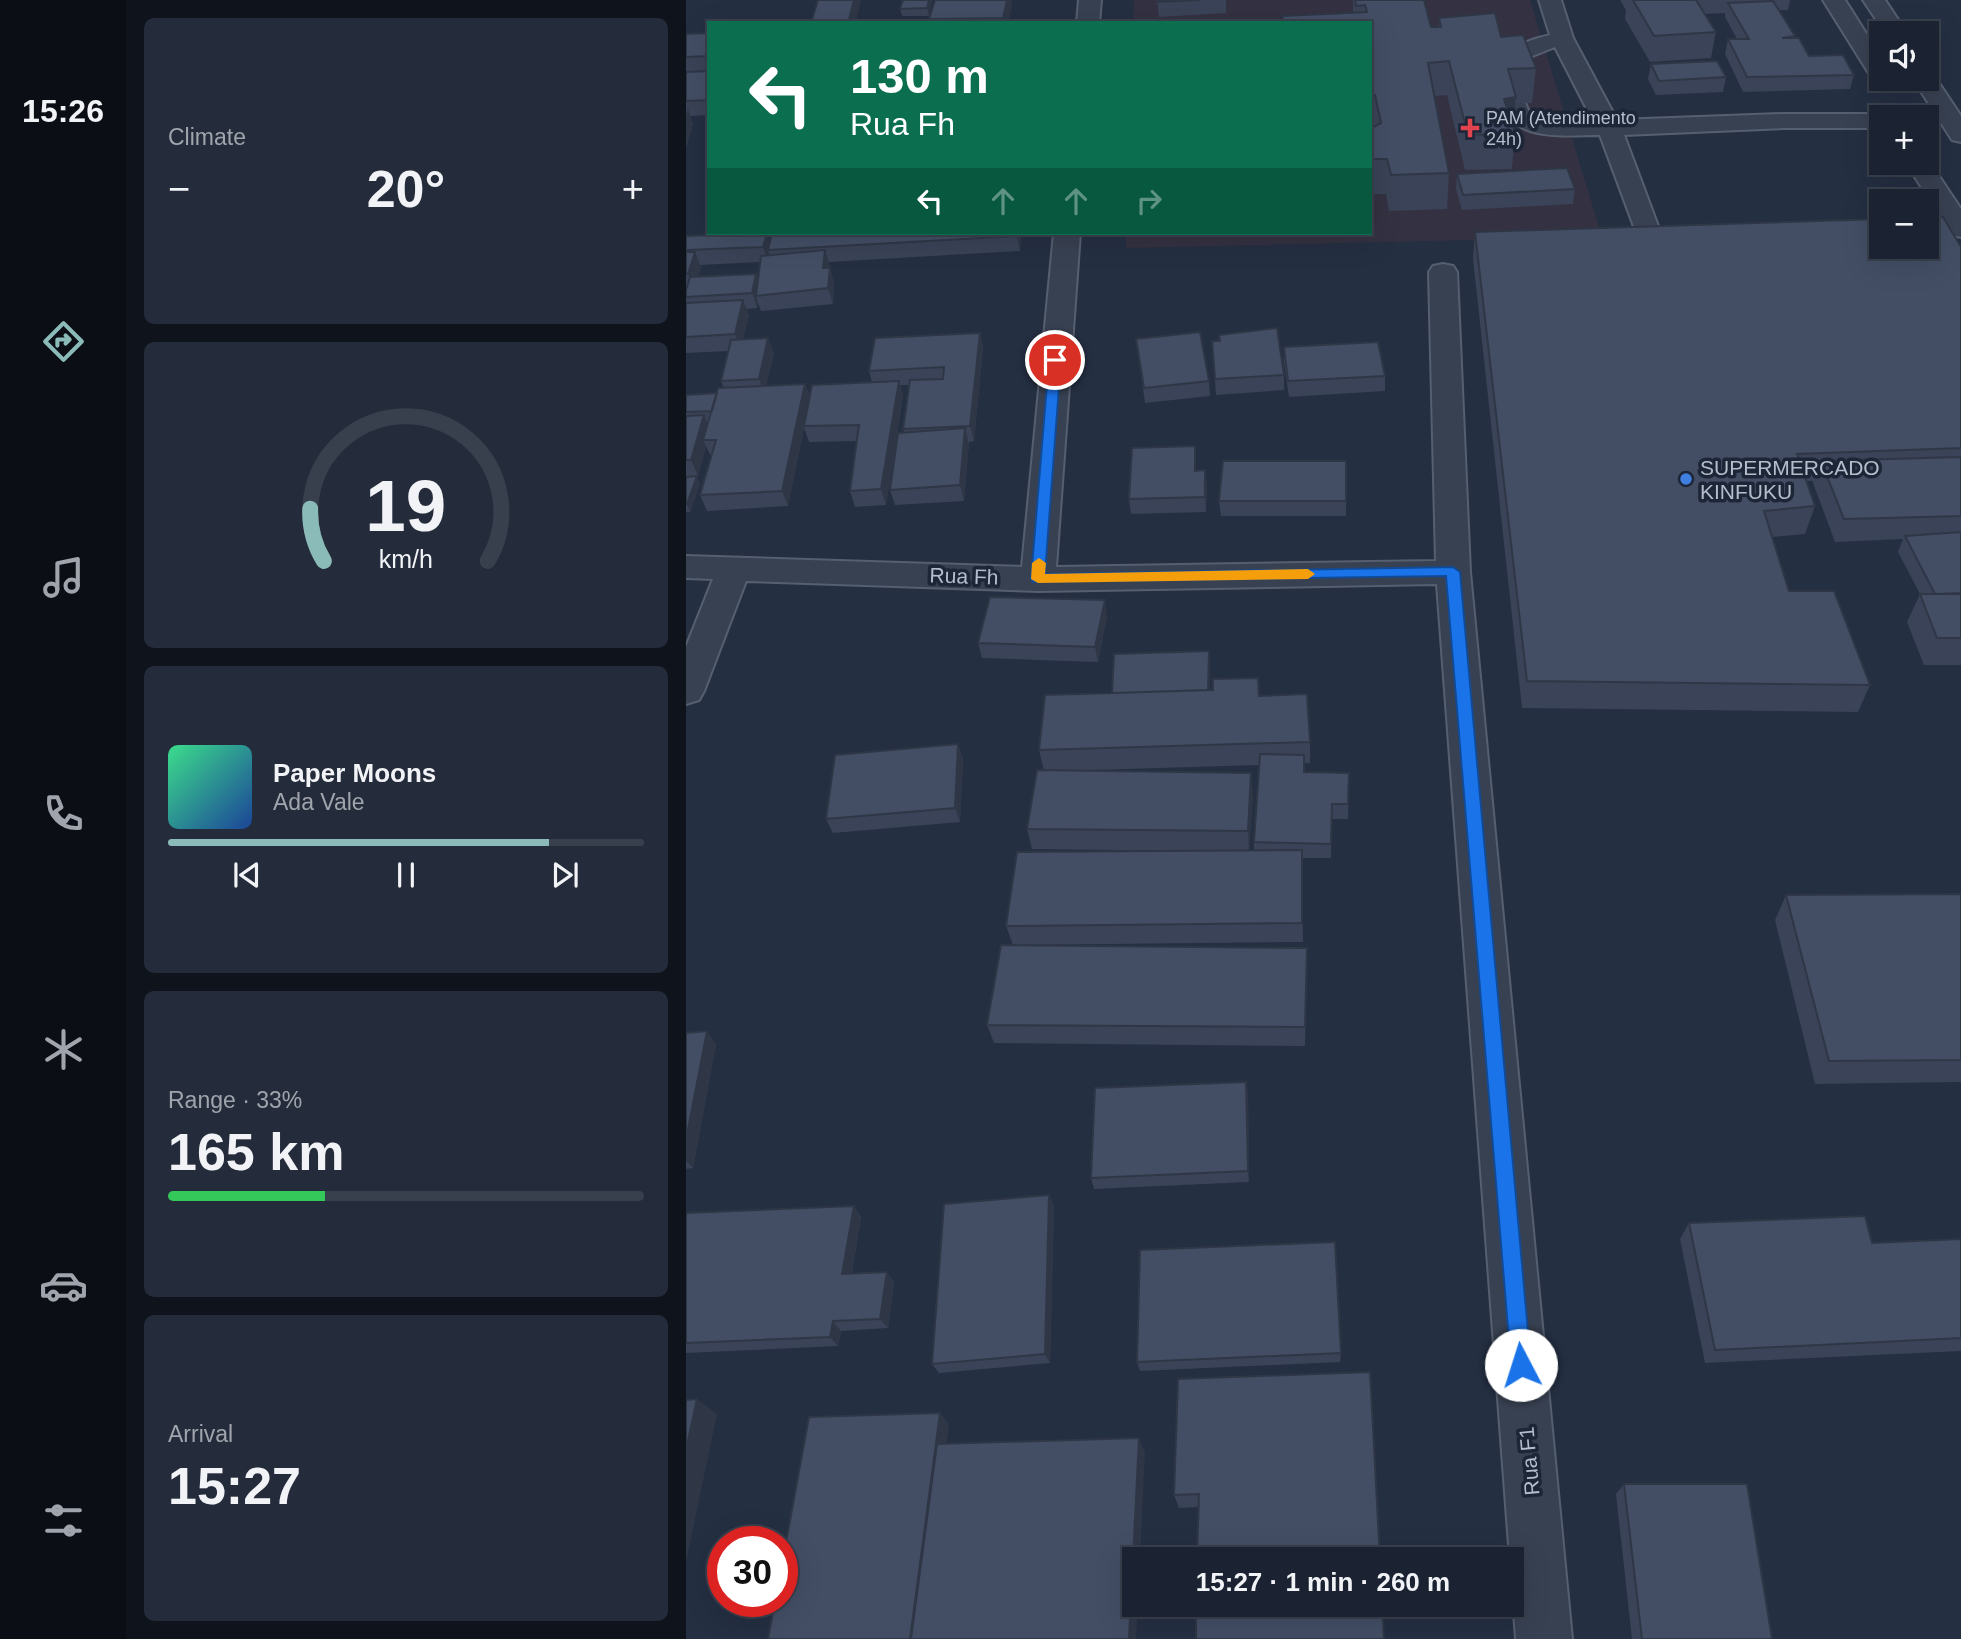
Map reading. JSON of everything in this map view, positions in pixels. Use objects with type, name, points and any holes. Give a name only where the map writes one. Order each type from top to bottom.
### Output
[{"type":"street","points":[[1088,21],[1090,0]]},
{"type":"street","points":[[1550,0],[1562,38],[1609,128],[1645,226]]},
{"type":"street","points":[[1834,0],[1869,56]]},
{"type":"street","points":[[1874,0],[1888,21]]},
{"type":"street","points":[[1506,71],[1512,57],[1527,48],[1562,38]]},
{"type":"street","points":[[1933,91],[1961,135]]},
{"type":"street","points":[[1515,103],[1518,115],[1532,124],[1553,128],[1869,121]]},
{"type":"street","points":[[1939,134],[1961,142]]},
{"type":"street","points":[[1926,175],[1961,229]]},
{"type":"street","points":[[1038,579],[1067,235]]},
{"type":"street","name":"Rua F1","points":[[1443,272],[1453,572],[1545,1639]]},
{"type":"street","name":"Rua Fh","points":[[686,567],[1038,579],[1453,572]]},
{"type":"street","points":[[686,691],[734,569]]},
{"type":"shaded area","name":"PAM (Atendimento 24h)","points":[[1134,0],[1530,0],[1602,237],[1126,248],[1126,235],[1372,235],[1372,21],[1133,21]]},
{"type":"building","points":[[818,0],[854,0],[849,21],[812,21]]},
{"type":"building","points":[[903,0],[929,0],[927,8],[900,9]]},
{"type":"building","points":[[935,0],[1007,0],[1003,18],[929,19]]},
{"type":"building","points":[[1157,0],[1200,0],[1157,2]]},
{"type":"building","points":[[1355,0],[1424,0],[1431,27],[1441,27],[1439,18],[1495,13],[1501,37],[1523,35],[1536,68],[1508,69],[1516,97],[1504,99],[1515,133],[1468,135],[1449,61],[1428,63],[1449,173],[1391,175],[1387,159],[1372,159],[1372,128],[1381,123],[1375,95],[1372,95],[1372,21],[1283,21],[1282,16],[1367,12],[1365,5],[1356,6]]},
{"type":"building","points":[[1633,0],[1696,0],[1716,32],[1654,36]]},
{"type":"building","points":[[1773,1],[1795,36],[1782,38],[1799,38],[1809,56],[1843,55],[1854,75],[1747,77],[1728,39],[1749,39],[1728,3]]},
{"type":"building","points":[[707,33],[707,56],[686,57],[686,34]]},
{"type":"building","points":[[1717,61],[1726,77],[1659,81],[1651,64]]},
{"type":"building","points":[[707,71],[707,100],[686,101],[686,72]]},
{"type":"building","points":[[1567,168],[1575,189],[1463,195],[1457,174]]},
{"type":"building","name":"SUPERMERCADO KINFUKU","points":[[1939,217],[1943,217],[1961,247],[1961,448],[1797,454],[1815,506],[1764,511],[1789,591],[1834,591],[1870,685],[1527,681],[1475,232],[1869,219],[1869,259],[1939,259]]},
{"type":"building","points":[[766,235],[763,247],[686,250],[686,236]]},
{"type":"building","points":[[772,235],[1017,235],[1017,236],[768,250]]},
{"type":"building","points":[[825,250],[823,268],[830,268],[828,288],[756,296],[761,256]]},
{"type":"building","points":[[686,252],[695,252],[688,274],[686,274]]},
{"type":"building","points":[[756,274],[752,293],[686,297],[690,277]]},
{"type":"building","points":[[743,300],[735,334],[686,337],[686,303]]},
{"type":"building","points":[[1277,328],[1284,375],[1215,379],[1212,341],[1220,341],[1219,335]]},
{"type":"building","points":[[1200,332],[1209,381],[1144,388],[1136,339]]},
{"type":"building","points":[[980,333],[970,426],[903,429],[910,380],[943,379],[944,367],[869,371],[875,338]]},
{"type":"building","points":[[768,338],[759,379],[721,381],[731,340]]},
{"type":"building","points":[[1378,342],[1385,376],[1288,381],[1284,347]]},
{"type":"building","points":[[899,381],[881,489],[850,491],[859,425],[804,426],[812,385]]},
{"type":"building","points":[[805,384],[782,491],[700,495],[716,440],[703,440],[718,388]]},
{"type":"building","points":[[717,393],[712,411],[686,412],[686,395]]},
{"type":"building","points":[[704,415],[691,460],[686,460],[686,416]]},
{"type":"building","points":[[965,428],[960,485],[890,490],[898,433]]},
{"type":"building","points":[[1195,446],[1195,471],[1205,470],[1205,497],[1129,499],[1132,448]]},
{"type":"building","points":[[1961,457],[1961,516],[1844,519],[1821,461]]},
{"type":"building","points":[[1223,461],[1346,461],[1346,501],[1219,501]]},
{"type":"building","points":[[697,476],[687,504],[686,504],[686,477]]},
{"type":"building","points":[[1961,532],[1961,593],[1935,594],[1905,536]]},
{"type":"building","points":[[1920,594],[1961,594],[1961,638],[1937,638]]},
{"type":"building","points":[[990,597],[1105,600],[1095,647],[978,643]]},
{"type":"building","points":[[1209,651],[1208,690],[1112,693],[1114,654]]},
{"type":"building","points":[[1258,678],[1259,696],[1307,694],[1310,742],[1039,750],[1045,695],[1213,690],[1213,679]]},
{"type":"building","points":[[958,744],[955,808],[826,819],[835,755]]},
{"type":"building","points":[[1260,754],[1304,755],[1304,772],[1349,773],[1348,804],[1332,804],[1331,844],[1254,842]]},
{"type":"building","points":[[1037,770],[1251,773],[1248,831],[1027,829]]},
{"type":"building","points":[[1302,850],[1302,923],[1006,926],[1017,852]]},
{"type":"building","points":[[1961,894],[1961,1060],[1829,1061],[1786,895]]},
{"type":"building","points":[[1001,945],[1307,948],[1305,1027],[987,1025]]},
{"type":"building","points":[[707,1031],[686,1140],[686,1033]]},
{"type":"building","points":[[1246,1082],[1248,1171],[1091,1178],[1095,1088]]},
{"type":"building","points":[[1049,1195],[1045,1354],[932,1364],[944,1204]]},
{"type":"building","points":[[854,1206],[842,1274],[887,1272],[880,1319],[833,1321],[830,1337],[686,1343],[686,1213]]},
{"type":"building","points":[[1865,1216],[1872,1243],[1961,1239],[1961,1338],[1715,1350],[1689,1223]]},
{"type":"building","points":[[1335,1242],[1341,1353],[1137,1362],[1140,1250]]},
{"type":"building","points":[[1370,1372],[1379,1547],[1197,1547],[1199,1494],[1174,1495],[1178,1379]]},
{"type":"building","points":[[697,1399],[686,1450],[686,1400]]},
{"type":"building","points":[[940,1413],[910,1639],[768,1639],[772,1617],[798,1617],[798,1526],[789,1526],[809,1417]]},
{"type":"building","points":[[1139,1438],[1134,1547],[1122,1547],[1122,1617],[1130,1617],[1129,1639],[911,1639],[937,1444]]},
{"type":"building","points":[[1624,1484],[1747,1484],[1772,1639],[1642,1639]]},
{"type":"building","points":[[1196,1617],[1383,1617],[1384,1639],[1196,1639]]},
{"type":"slow traffic","points":[[1039,563],[1038,579],[1308,574]]},
{"type":"place","name":"PAM (Atendimento 24h)","points":[[1470,128]]},
{"type":"place","name":"SUPERMERCADO KINFUKU","points":[[1686,479]]},
{"type":"route","points":[[1055,360],[1038,579],[1453,572],[1521,1365]]}]
